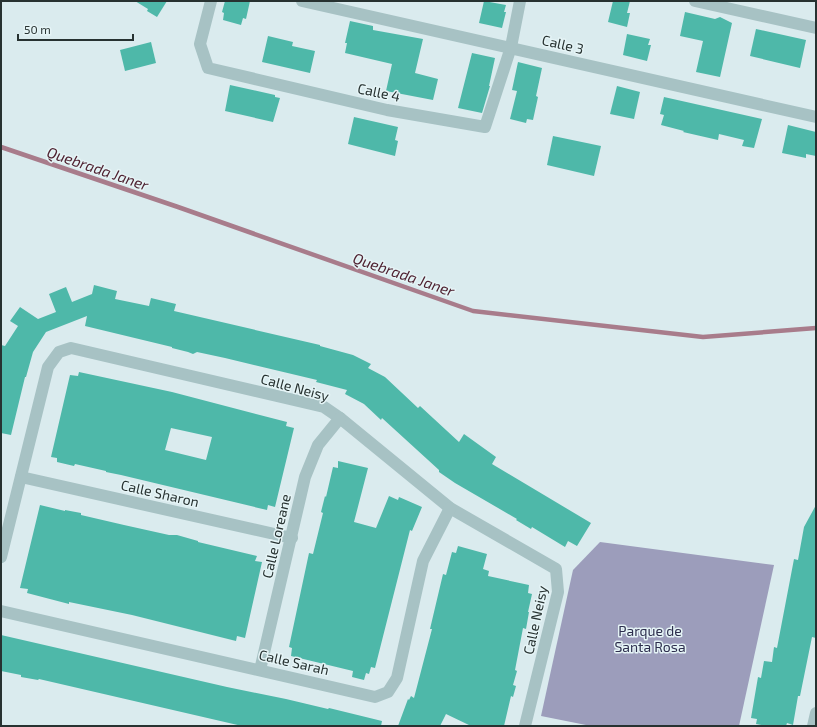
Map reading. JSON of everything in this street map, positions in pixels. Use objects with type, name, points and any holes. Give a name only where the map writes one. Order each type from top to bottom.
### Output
[{"type":"street","name":"Calle 4","points":[[210,1],[200,44],[208,68],[387,110],[485,127],[510,47],[520,1]]},
{"type":"street","name":"Calle 3","points":[[302,1],[816,117]]},
{"type":"street","points":[[696,1],[816,28]]},
{"type":"street","name":"Calle Neisy","points":[[1,557],[22,477],[48,366],[59,352],[70,348],[324,408],[340,418],[450,508],[556,569],[558,592],[525,726]]},
{"type":"street","name":"Calle Loreane","points":[[260,670],[305,477],[318,445],[340,418]]},
{"type":"street","name":"Calle Sharon","points":[[22,477],[292,538]]},
{"type":"street","name":"Calle Sarah","points":[[1,611],[375,696],[388,692],[397,678],[423,561],[450,508]]},
{"type":"street","points":[[813,726],[816,712]]},
{"type":"green space","name":"Parque de Santa Rosa","points":[[600,542],[774,565],[739,726],[591,726],[541,716],[573,570]]},
{"type":"building","points":[[135,1],[167,1],[157,17]]},
{"type":"building","points":[[225,1],[250,1],[246,19],[243,18],[241,25],[223,20],[224,13],[222,12]]},
{"type":"building","points":[[484,1],[506,5],[502,28],[479,23]]},
{"type":"building","points":[[613,1],[630,1],[627,13],[630,13],[627,27],[608,22]]},
{"type":"building","points":[[685,12],[715,19],[720,17],[732,23],[720,77],[696,72],[703,41],[680,36]]},
{"type":"building","points":[[350,21],[373,26],[373,30],[423,39],[415,73],[438,79],[433,100],[386,91],[392,64],[345,53],[347,43],[345,43]]},
{"type":"building","points":[[756,29],[806,40],[800,68],[750,56]]},
{"type":"building","points":[[627,34],[650,39],[648,45],[651,45],[647,61],[623,55]]},
{"type":"building","points":[[268,36],[293,42],[292,46],[315,51],[310,73],[262,62]]},
{"type":"building","points":[[151,42],[156,63],[125,71],[120,50]]},
{"type":"building","points":[[472,53],[495,58],[490,86],[482,113],[458,108]]},
{"type":"building","points":[[518,62],[542,68],[533,120],[527,119],[526,123],[510,119],[517,91],[512,90]]},
{"type":"building","points":[[230,85],[275,95],[275,97],[280,98],[273,122],[225,111]]},
{"type":"building","points":[[617,86],[640,92],[634,119],[610,114]]},
{"type":"building","points":[[664,97],[762,119],[754,148],[742,146],[744,140],[719,134],[718,140],[661,125],[664,115],[660,114]]},
{"type":"building","points":[[354,117],[398,127],[395,140],[398,141],[395,156],[348,144]]},
{"type":"building","points":[[788,125],[816,132],[816,156],[806,154],[806,158],[782,153]]},
{"type":"building","points":[[553,136],[601,146],[594,176],[547,165]]},
{"type":"building","points":[[94,285],[117,291],[115,299],[149,306],[151,298],[176,304],[174,311],[320,345],[353,355],[371,364],[368,368],[385,377],[418,408],[420,406],[459,442],[464,434],[496,457],[492,464],[591,523],[577,546],[568,541],[565,547],[532,527],[531,529],[439,472],[439,470],[382,418],[381,420],[364,404],[345,394],[347,390],[316,382],[317,380],[197,352],[193,354],[172,347],[85,326],[87,316],[46,332],[33,352],[25,377],[11,435],[1,433],[1,345],[5,346],[18,326],[10,321],[20,307],[38,319],[56,312],[49,294],[66,287],[72,302],[92,294]]},
{"type":"building","points":[[79,372],[172,392],[287,422],[286,426],[294,428],[275,507],[268,505],[267,510],[106,471],[75,464],[74,466],[57,462],[57,458],[51,457],[70,375],[78,376]],"holes":[[[171,428],[212,437],[206,460],[165,450]]]},
{"type":"building","points":[[338,461],[368,468],[354,522],[376,528],[389,496],[398,500],[399,497],[422,507],[412,531],[410,530],[375,668],[371,667],[369,674],[366,673],[364,680],[352,677],[353,671],[291,656],[292,648],[289,647],[309,553],[313,554],[323,513],[321,512],[325,496],[326,497],[333,467],[338,468]]},
{"type":"building","points":[[40,505],[81,513],[81,515],[169,535],[177,535],[198,542],[257,556],[255,561],[262,562],[245,638],[237,636],[236,641],[132,615],[69,602],[69,604],[27,593],[28,589],[20,588]]},
{"type":"building","points":[[816,505],[816,638],[812,637],[800,696],[798,696],[793,725],[787,723],[786,726],[766,726],[756,724],[757,719],[751,718],[758,677],[761,678],[764,661],[772,662],[774,647],[777,648],[794,559],[798,560],[804,527]]},
{"type":"building","points":[[458,546],[487,554],[483,569],[489,571],[488,576],[529,585],[528,593],[532,594],[526,629],[523,628],[515,670],[517,671],[513,685],[516,686],[513,697],[511,696],[504,726],[471,726],[446,714],[440,726],[398,726],[408,699],[409,700],[411,696],[414,698],[432,629],[430,629],[443,574],[446,575],[452,552],[456,553]]},
{"type":"building","points":[[1,635],[227,687],[329,708],[382,721],[381,726],[242,726],[39,679],[21,677],[21,675],[1,671]]},
{"type":"waterway","name":"Quebrada Janer","points":[[1,147],[178,207],[473,311],[703,337],[816,328]]}]
